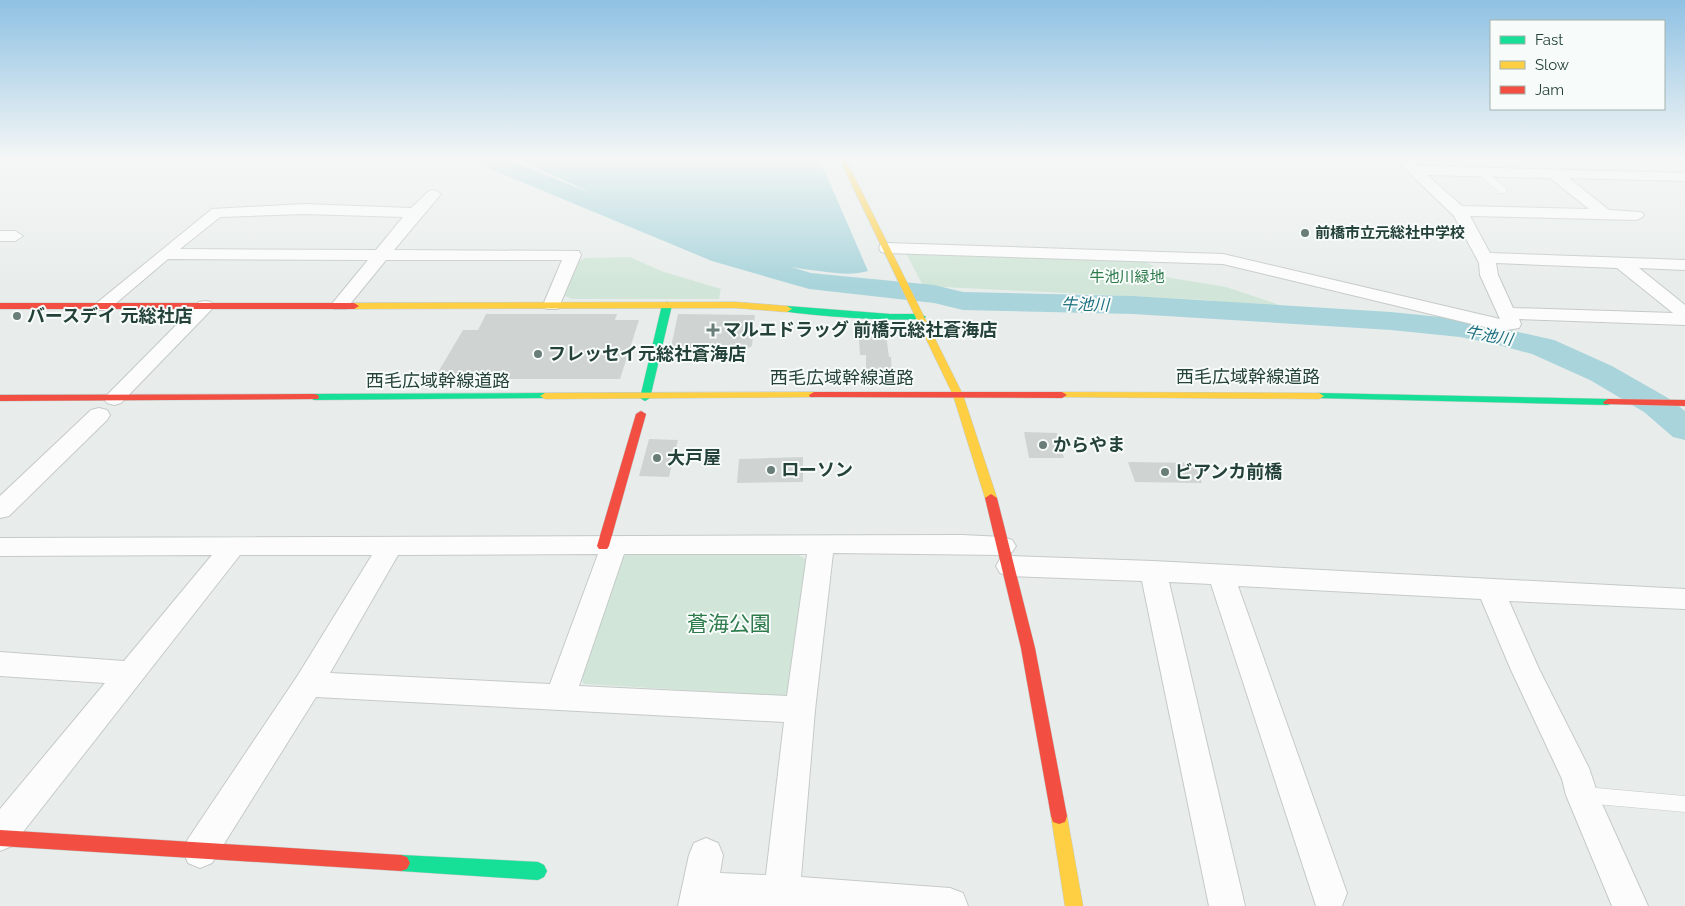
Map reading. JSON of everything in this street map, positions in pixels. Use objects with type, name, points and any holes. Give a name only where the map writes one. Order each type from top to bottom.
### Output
[{"type":"street","points":[[340,305],[414,213],[427,200]]},
{"type":"street","points":[[863,200],[958,395],[960,413],[1006,556],[1034,675],[1074,906]]},
{"type":"street","points":[[887,248],[1223,259],[1501,325],[1512,324],[1489,275],[1484,258],[1457,211],[1446,200]]},
{"type":"street","points":[[1587,200],[1606,215]]},
{"type":"street","points":[[102,306],[211,215],[224,210],[304,208],[414,213]]},
{"type":"street","points":[[1457,211],[1636,215]]},
{"type":"street","points":[[164,254],[573,256],[552,305]]},
{"type":"street","points":[[1484,258],[1685,266]]},
{"type":"street","points":[[1622,263],[1685,314]]},
{"type":"street","points":[[645,398],[667,305]]},
{"type":"street","points":[[0,306],[744,305],[890,317],[921,317]]},
{"type":"street","points":[[0,510],[205,306]]},
{"type":"street","points":[[1508,313],[1685,319]]},
{"type":"street","points":[[1663,318],[1685,337]]},
{"type":"street","name":"西毛広域幹線道路","points":[[0,398],[100,411],[645,398],[958,395],[1224,394],[1608,400],[1684,403]]},
{"type":"street","points":[[960,413],[980,413]]},
{"type":"street","points":[[560,697],[608,546],[641,414]]},
{"type":"street","points":[[782,893],[800,710],[821,545]]},
{"type":"street","points":[[0,547],[821,545],[1006,556],[1222,575],[1491,591],[1685,599]]},
{"type":"street","points":[[0,836],[233,547]]},
{"type":"street","points":[[200,851],[308,684],[390,547]]},
{"type":"street","points":[[1153,570],[1228,906]]},
{"type":"street","points":[[1222,575],[1330,893]]},
{"type":"street","points":[[1491,591],[1525,670],[1578,778],[1582,794],[1630,906]]},
{"type":"street","points":[[0,664],[131,673]]},
{"type":"street","points":[[308,684],[800,710]]},
{"type":"street","points":[[0,836],[200,851],[538,870]]},
{"type":"street","points":[[706,855],[698,898],[782,893],[950,906]]},
{"type":"lane","points":[[1582,794],[1685,804]]},
{"type":"green space","name":"牛池川緑地","points":[[905,251],[1140,258],[1163,272],[1165,277],[1226,287],[1286,307],[1285,310],[1206,300],[923,286]]},
{"type":"green space","points":[[630,257],[661,271],[721,289],[719,299],[572,299],[565,296],[579,261],[586,258]]},
{"type":"green space","name":"蒼海公園","points":[[626,555],[799,555],[811,563],[793,690],[783,696],[584,684],[577,673],[614,563]]},
{"type":"water","points":[[608,200],[837,200],[868,271],[850,274],[837,273],[779,264],[701,241]]},
{"type":"building","name":"フレッセイ元総社蒼海店","points":[[486,314],[617,314],[615,320],[639,320],[620,379],[434,379],[463,330],[478,330]]},
{"type":"building","name":"マルエドラッグ 前橋元総社蒼海店","points":[[678,314],[755,315],[752,346],[739,353],[670,352]]},
{"type":"building","points":[[858,327],[885,327],[889,357],[891,357],[892,376],[866,376],[866,355],[860,355]]},
{"type":"building","name":"からやま","points":[[1024,432],[1057,433],[1064,458],[1029,458]]},
{"type":"building","name":"大戸屋","points":[[649,439],[678,440],[669,477],[639,476]]},
{"type":"building","name":"ローソン","points":[[803,457],[803,482],[737,483],[739,459]]},
{"type":"building","name":"ビアンカ前橋","points":[[1128,462],[1194,463],[1202,483],[1135,482]]},
{"type":"waterway","name":"牛池川","points":[[588,200],[722,255],[809,281],[934,294],[963,301],[1133,305],[1391,321],[1460,328],[1497,335],[1543,347],[1601,373],[1656,405],[1685,429]]},
{"type":"traffic: fast","points":[[645,398],[667,305]]},
{"type":"traffic: fast","points":[[787,309],[890,317],[921,317]]},
{"type":"traffic: fast","points":[[314,397],[545,396]]},
{"type":"traffic: fast","points":[[1319,396],[1608,402]]},
{"type":"traffic: fast","points":[[401,863],[538,871]]},
{"type":"traffic: slow","points":[[863,200],[958,395],[991,498]]},
{"type":"traffic: slow","points":[[354,306],[736,305],[787,309]]},
{"type":"traffic: slow","points":[[545,396],[814,395]]},
{"type":"traffic: slow","points":[[1062,395],[1319,396]]},
{"type":"traffic: slow","points":[[1059,816],[1074,906]]},
{"type":"traffic: jam","points":[[0,306],[354,306]]},
{"type":"traffic: jam","points":[[814,395],[1062,395]]},
{"type":"traffic: jam","points":[[0,398],[314,397]]},
{"type":"traffic: jam","points":[[1608,402],[1685,403]]},
{"type":"traffic: jam","points":[[603,546],[641,414]]},
{"type":"traffic: jam","points":[[991,498],[1028,648],[1059,816]]},
{"type":"traffic: jam","points":[[0,838],[401,863]]},
{"type":"place","name":"前橋市立元総社中学校","points":[[1305,233]]},
{"type":"place","name":"バースデイ 元総社店","points":[[17,316]]},
{"type":"place","name":"マルエドラッグ 前橋元総社蒼海店","points":[[713,330]]},
{"type":"place","name":"フレッセイ元総社蒼海店","points":[[538,354]]},
{"type":"place","name":"からやま","points":[[1043,445]]},
{"type":"place","name":"大戸屋","points":[[657,458]]},
{"type":"place","name":"ローソン","points":[[771,470]]},
{"type":"place","name":"ビアンカ前橋","points":[[1165,472]]}]
